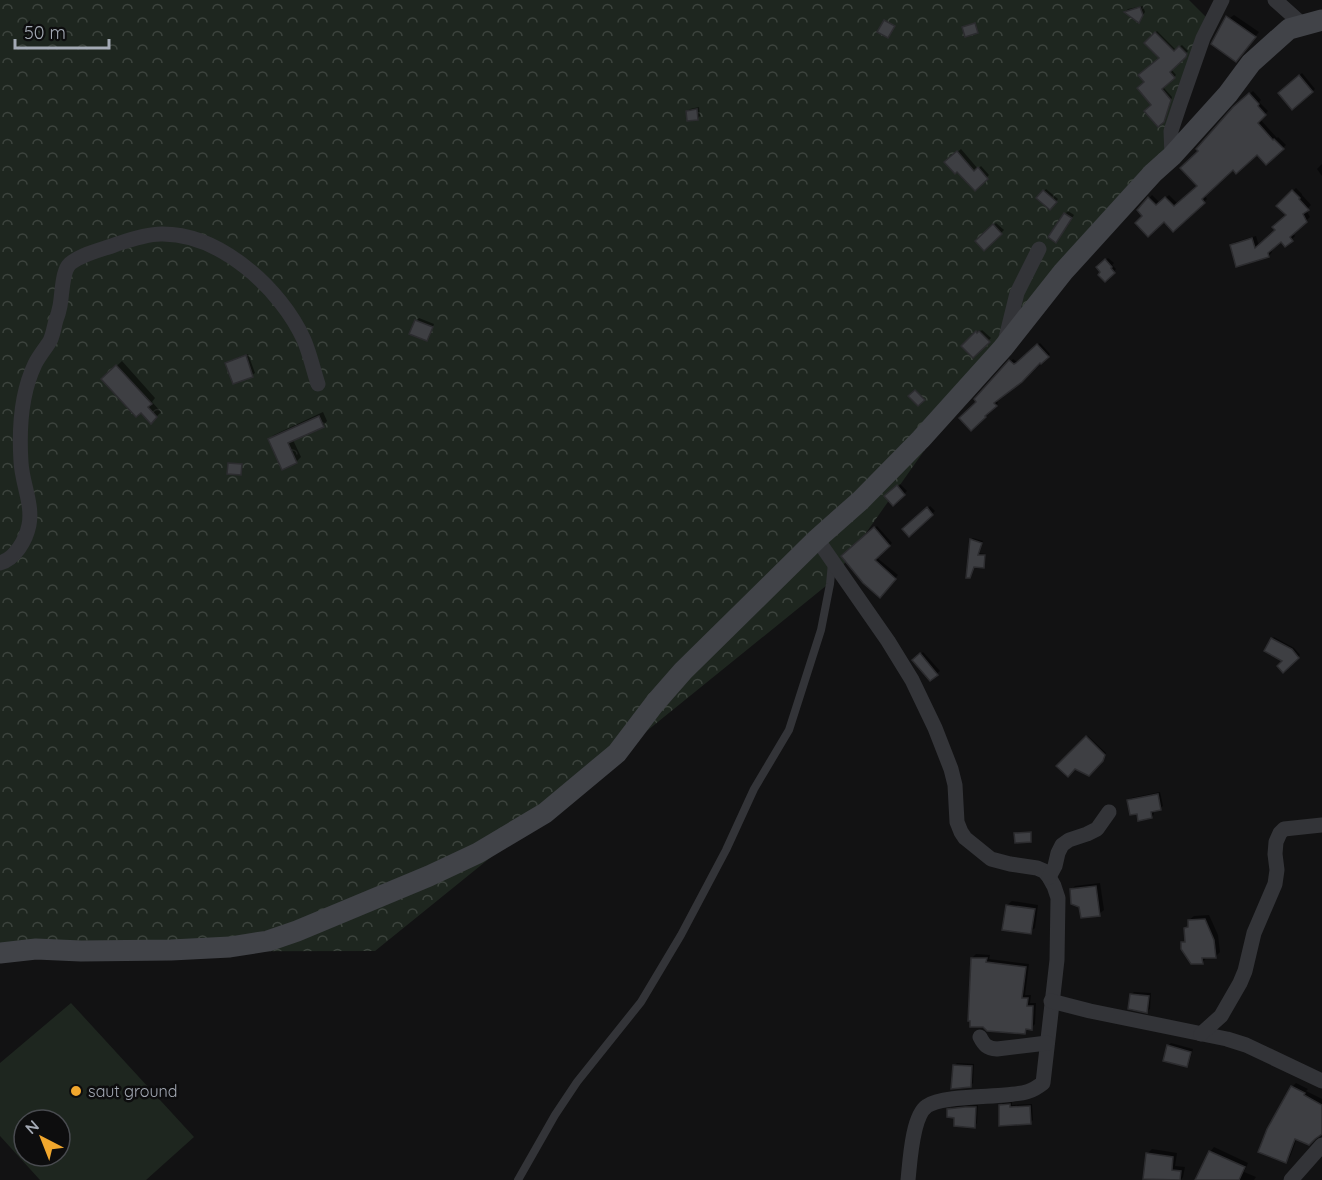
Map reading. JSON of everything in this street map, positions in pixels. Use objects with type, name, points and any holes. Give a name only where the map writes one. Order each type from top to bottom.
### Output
[{"type":"street","points":[[1172,156],[1171,131],[1203,38],[1222,0]]},
{"type":"street","points":[[1275,0],[1312,22]]},
{"type":"street","points":[[0,953],[36,949],[171,950],[230,947],[268,941],[429,876],[478,853],[545,813],[617,753],[655,703],[684,671],[817,539],[861,500],[945,414],[1003,348],[1063,272],[1228,94],[1251,63],[1289,29],[1312,22]]},
{"type":"street","points":[[0,563],[5,562],[14,554],[27,534],[30,522],[29,502],[21,464],[21,421],[27,387],[35,364],[51,339],[68,267],[77,259],[124,242],[160,234],[181,236],[206,243],[255,275],[282,303],[304,340],[318,384]]},
{"type":"street","points":[[1003,348],[1017,293],[1039,249]]},
{"type":"street","points":[[817,539],[888,641],[912,680],[935,728],[951,769],[955,785],[957,822],[964,838],[991,859],[1037,868],[1049,877],[1058,898],[1057,960],[1043,1083],[1032,1092],[942,1100],[927,1106],[917,1123],[908,1180]]},
{"type":"street","points":[[1049,877],[1062,845],[1097,829],[1109,812]]},
{"type":"street","points":[[1201,1034],[1221,1016],[1245,971],[1254,933],[1275,884],[1276,838],[1284,829],[1322,825]]},
{"type":"street","points":[[1051,1001],[1227,1039],[1322,1081]]},
{"type":"street","points":[[980,1037],[984,1045],[997,1049],[1047,1043]]},
{"type":"street","points":[[1291,1180],[1322,1144]]},
{"type":"lane","points":[[518,1180],[555,1115],[577,1082],[641,1002],[681,935],[726,850],[754,789],[789,730],[821,630],[832,562]]},
{"type":"green space","points":[[0,0],[1189,0],[1212,23],[1171,152],[994,352],[832,581],[375,951],[0,952]]},
{"type":"green space","name":"saut ground","points":[[71,1003],[194,1137],[146,1180],[40,1180],[29,1168],[72,1168],[72,1108],[12,1108],[12,1149],[0,1136],[0,1063]]},
{"type":"building","points":[[1140,7],[1143,15],[1139,23],[1124,12]]},
{"type":"building","points":[[1226,16],[1256,37],[1236,62],[1211,44]]},
{"type":"building","points":[[884,20],[895,26],[888,38],[877,32]]},
{"type":"building","points":[[975,23],[978,33],[965,37],[962,27]]},
{"type":"building","points":[[1155,32],[1174,51],[1179,46],[1187,54],[1170,72],[1175,78],[1162,89],[1171,100],[1164,122],[1158,127],[1144,111],[1151,105],[1137,88],[1144,82],[1138,75],[1159,58],[1144,43]]},
{"type":"building","points":[[1299,75],[1313,92],[1292,110],[1278,93]]},
{"type":"building","points":[[1249,93],[1266,115],[1258,123],[1284,149],[1266,165],[1257,155],[1236,174],[1233,170],[1202,199],[1205,203],[1173,232],[1164,222],[1148,237],[1135,223],[1142,216],[1137,210],[1148,197],[1156,205],[1165,197],[1174,206],[1197,186],[1180,168],[1198,151],[1196,149],[1233,107]]},
{"type":"building","points":[[697,109],[698,120],[687,121],[686,111]]},
{"type":"building","points":[[957,151],[974,171],[978,167],[988,179],[975,191],[944,162]]},
{"type":"building","points":[[1043,190],[1057,202],[1050,210],[1036,198]]},
{"type":"building","points":[[1292,190],[1309,210],[1303,214],[1307,222],[1290,237],[1293,241],[1285,247],[1281,242],[1268,253],[1269,257],[1236,267],[1230,245],[1252,238],[1255,248],[1275,230],[1272,227],[1286,215],[1276,206]]},
{"type":"building","points":[[1064,213],[1072,218],[1056,243],[1048,237]]},
{"type":"building","points":[[993,224],[1002,234],[984,251],[975,241]]},
{"type":"building","points":[[1105,259],[1115,273],[1105,282],[1098,275],[1100,272],[1096,267]]},
{"type":"building","points":[[415,320],[433,327],[427,341],[409,334]]},
{"type":"building","points":[[976,331],[977,333],[979,331],[990,342],[973,358],[961,346]]},
{"type":"building","points":[[1037,344],[1049,357],[1022,382],[994,403],[997,406],[971,431],[959,418],[976,402],[974,399],[1009,360],[1016,363]]},
{"type":"building","points":[[246,355],[253,377],[233,384],[225,363]]},
{"type":"building","points":[[116,365],[152,404],[148,407],[157,417],[151,424],[141,413],[136,417],[101,379]]},
{"type":"building","points":[[915,390],[925,400],[918,406],[908,396]]},
{"type":"building","points":[[319,416],[324,427],[288,443],[297,463],[282,470],[268,439]]},
{"type":"building","points":[[228,463],[242,464],[241,475],[227,474]]},
{"type":"building","points":[[897,485],[905,495],[893,506],[884,496]]},
{"type":"building","points":[[927,507],[933,515],[909,537],[902,529]]},
{"type":"building","points":[[874,527],[890,546],[875,560],[896,579],[880,598],[863,583],[841,556]]},
{"type":"building","points":[[970,539],[982,543],[978,555],[985,555],[984,568],[974,567],[970,578],[966,578]]},
{"type":"building","points":[[1271,638],[1292,649],[1299,658],[1283,673],[1277,666],[1282,661],[1264,651]]},
{"type":"building","points":[[920,653],[938,675],[930,681],[912,660]]},
{"type":"building","points":[[1086,736],[1105,755],[1103,761],[1089,776],[1075,769],[1068,777],[1056,766]]},
{"type":"building","points":[[1158,794],[1161,810],[1151,812],[1152,818],[1138,821],[1137,814],[1130,815],[1127,800]]},
{"type":"building","points":[[1031,832],[1031,842],[1015,843],[1014,833]]},
{"type":"building","points":[[1096,886],[1100,916],[1081,918],[1079,907],[1071,904],[1070,889]]},
{"type":"building","points":[[1006,905],[1035,909],[1031,934],[1002,930]]},
{"type":"building","points":[[1205,919],[1214,940],[1216,958],[1202,958],[1203,964],[1191,964],[1181,949],[1181,942],[1185,942],[1184,928],[1188,927],[1188,920]]},
{"type":"building","points":[[971,958],[987,958],[986,962],[1026,967],[1022,998],[1028,998],[1027,1006],[1033,1006],[1032,1030],[1026,1029],[1025,1034],[987,1031],[983,1027],[970,1027],[970,1021],[968,1021]]},
{"type":"building","points":[[1130,994],[1149,996],[1147,1013],[1128,1009]]},
{"type":"building","points":[[1167,1045],[1191,1052],[1187,1067],[1163,1061]]},
{"type":"building","points":[[953,1065],[972,1066],[971,1087],[951,1089]]},
{"type":"building","points":[[1291,1086],[1322,1105],[1322,1134],[1309,1145],[1295,1139],[1286,1163],[1258,1152],[1267,1129]]},
{"type":"building","points":[[1010,1104],[1010,1107],[1030,1106],[1031,1124],[999,1126],[999,1105]]},
{"type":"building","points":[[976,1107],[975,1128],[954,1126],[954,1118],[947,1117],[947,1109]]},
{"type":"building","points":[[1209,1151],[1245,1167],[1239,1180],[1195,1180]]},
{"type":"building","points":[[1146,1153],[1173,1157],[1172,1170],[1181,1171],[1180,1180],[1143,1179]]},
{"type":"place","name":"saut ground","points":[[76,1091]]}]
